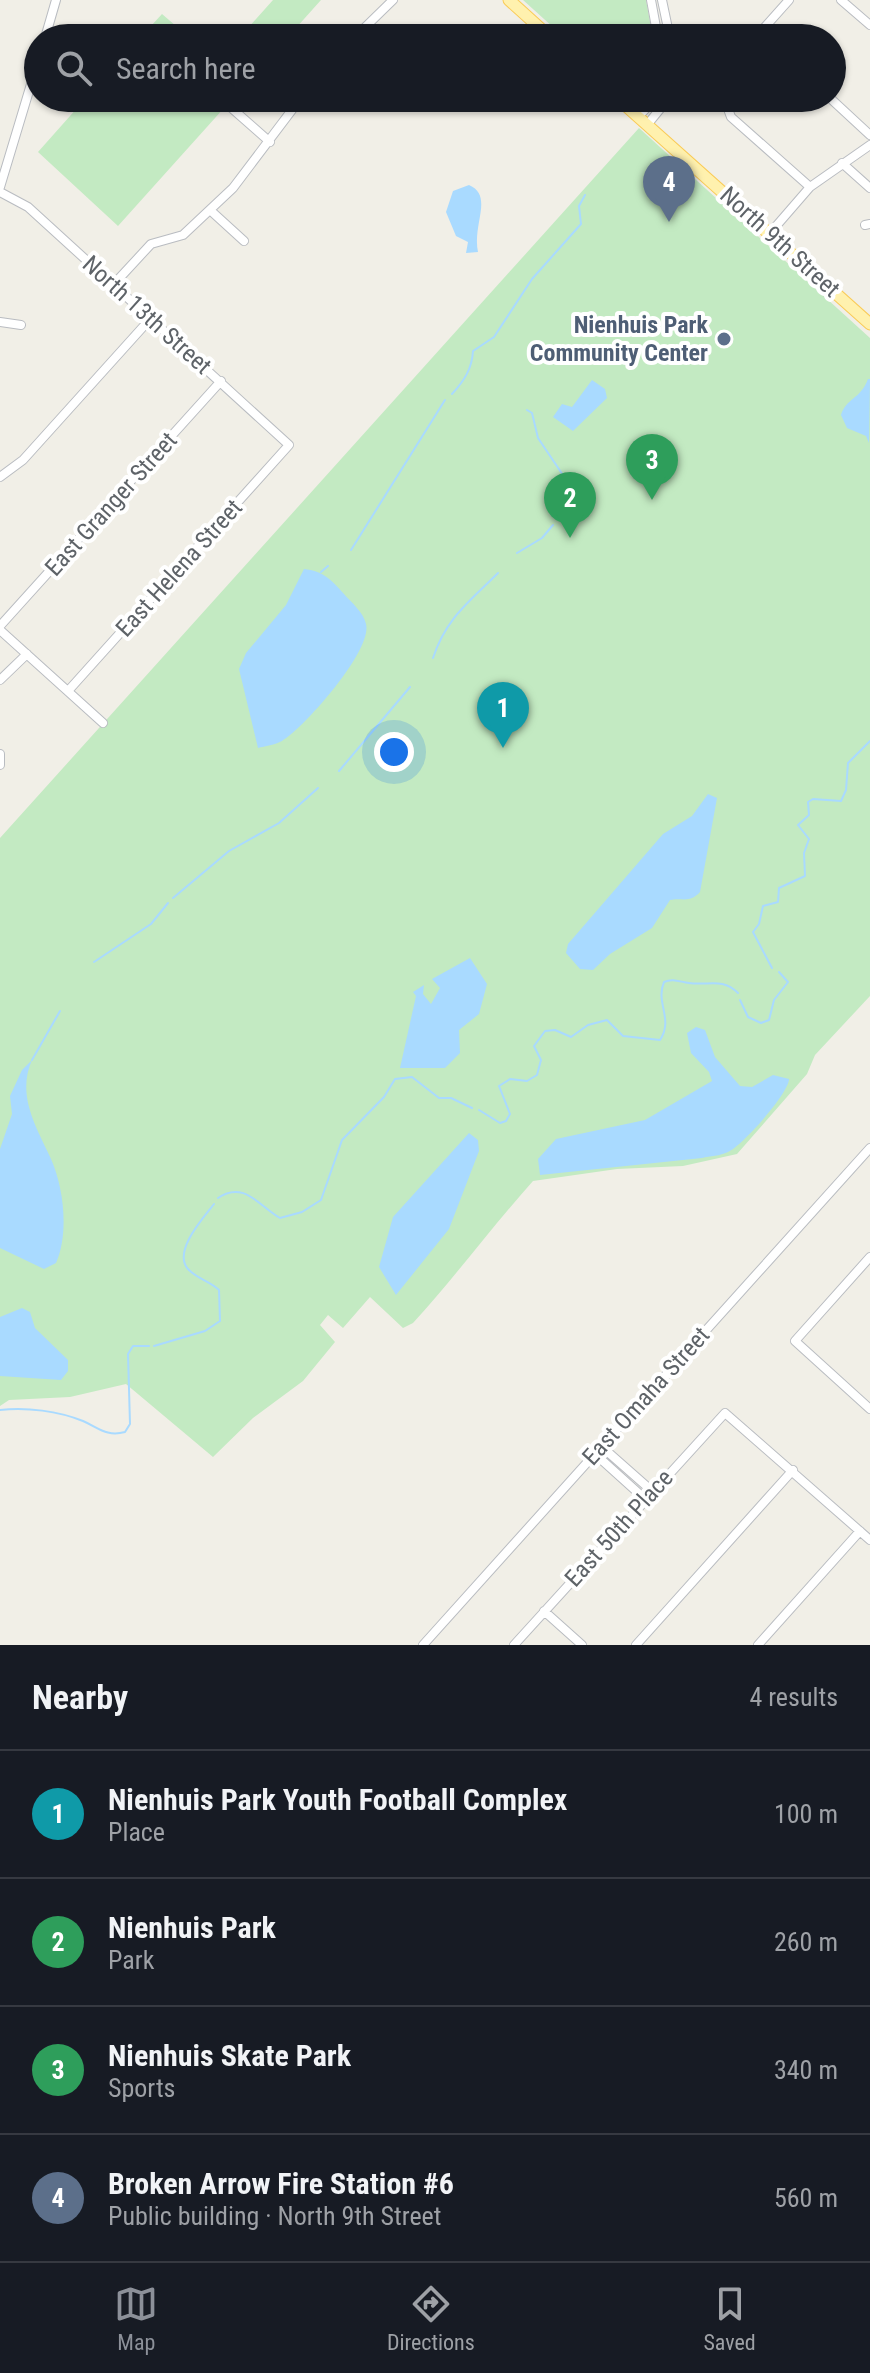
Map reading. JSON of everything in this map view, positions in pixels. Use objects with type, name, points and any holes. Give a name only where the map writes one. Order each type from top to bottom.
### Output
[{"type":"main road","points":[[509,0],[536,24]]},
{"type":"main road","name":"North 9th Street","points":[[633,112],[771,232],[870,324]]},
{"type":"street","points":[[49,24],[56,0]]},
{"type":"street","points":[[368,24],[393,0]]},
{"type":"street","points":[[651,0],[655,24]]},
{"type":"street","points":[[662,0],[667,24]]},
{"type":"street","points":[[769,24],[789,0]]},
{"type":"street","points":[[841,0],[870,25]]},
{"type":"street","points":[[0,189],[24,107]]},
{"type":"street","points":[[236,112],[270,142]]},
{"type":"street","points":[[114,284],[151,244],[183,235],[210,210],[246,173],[291,112]]},
{"type":"street","points":[[643,121],[648,112]]},
{"type":"street","points":[[643,121],[653,112]]},
{"type":"street","points":[[729,112],[731,117],[810,187]]},
{"type":"street","points":[[845,112],[870,135]]},
{"type":"street","points":[[771,232],[810,187],[870,145]]},
{"type":"street","points":[[0,146],[11,149]]},
{"type":"street","points":[[842,163],[870,188]]},
{"type":"street","name":"North 13th Street","points":[[0,189],[23,202],[289,445]]},
{"type":"street","points":[[210,210],[244,241]]},
{"type":"street","points":[[0,477],[23,460],[151,318]]},
{"type":"street","points":[[0,322],[21,325]]},
{"type":"street","name":"East Granger Street","points":[[0,628],[221,381]]},
{"type":"street","name":"East Helena Street","points":[[68,691],[289,445]]},
{"type":"street","points":[[0,628],[103,723]]},
{"type":"street","points":[[0,680],[27,654]]},
{"type":"street","points":[[0,754],[0,765]]},
{"type":"street","name":"East Omaha Street","points":[[423,1645],[870,1148]]},
{"type":"street","points":[[870,1257],[795,1341],[866,1405],[870,1394]]},
{"type":"street","name":"East 50th Place","points":[[514,1645],[725,1413],[793,1470]]},
{"type":"street","points":[[598,1450],[648,1495]]},
{"type":"street","points":[[636,1645],[793,1470],[870,1540]]},
{"type":"street","points":[[758,1645],[860,1531]]},
{"type":"street","points":[[544,1611],[582,1645]]},
{"type":"green space","points":[[273,0],[321,0],[300,24],[252,24]]},
{"type":"green space","points":[[523,0],[646,0],[650,24],[550,24]]},
{"type":"green space","points":[[162,14],[174,24],[153,24]]},
{"type":"green space","points":[[74,112],[220,112],[118,226],[38,152]]},
{"type":"green space","points":[[639,128],[870,338],[870,996],[815,1055],[807,1074],[737,1154],[683,1166],[617,1169],[533,1181],[413,1323],[403,1328],[370,1297],[343,1328],[328,1315],[320,1325],[335,1342],[303,1381],[253,1418],[213,1457],[126,1384],[70,1397],[9,1400],[0,1406],[0,838]]},
{"type":"water","points":[[469,185],[480,196],[481,204],[478,252],[466,253],[468,242],[456,236],[446,212],[453,191]]},
{"type":"water","points":[[868,379],[869,443],[866,436],[847,428],[841,415]]},
{"type":"water","points":[[592,380],[605,389],[607,398],[573,431],[553,417],[562,404],[572,407]]},
{"type":"water","points":[[304,569],[327,577],[354,604],[365,620],[365,636],[348,669],[305,721],[282,741],[258,748],[239,669],[246,653],[286,605]]},
{"type":"water","points":[[708,794],[717,798],[700,892],[689,899],[670,900],[652,928],[610,954],[593,970],[580,969],[566,953],[568,944],[663,834],[692,816]]},
{"type":"water","points":[[470,958],[487,984],[479,1014],[459,1030],[460,1053],[445,1068],[400,1068],[416,996],[413,992],[424,985],[423,994],[431,1004],[440,988],[432,979]]},
{"type":"water","points":[[696,1027],[705,1030],[715,1057],[740,1086],[752,1087],[773,1075],[789,1079],[773,1107],[735,1148],[702,1158],[540,1175],[538,1159],[556,1139],[645,1120],[712,1081],[709,1072],[691,1053],[687,1033]]},
{"type":"water","points":[[32,1060],[26,1086],[27,1099],[55,1171],[62,1197],[64,1225],[56,1263],[44,1269],[0,1248],[0,1149],[12,1114],[10,1096],[22,1070]]},
{"type":"water","points":[[469,1133],[478,1140],[479,1151],[449,1229],[396,1295],[379,1267],[393,1217]]},
{"type":"water","points":[[22,1308],[30,1312],[35,1328],[68,1360],[68,1371],[61,1380],[0,1376],[0,1317]]},
{"type":"waterway","points":[[452,394],[467,374],[473,351],[494,337],[532,279],[581,224],[579,206],[585,195]]},
{"type":"waterway","points":[[351,550],[445,400]]},
{"type":"waterway","points":[[527,410],[532,413],[538,438],[573,490],[561,513]]},
{"type":"waterway","points":[[517,553],[542,538],[553,525]]},
{"type":"waterway","points":[[321,572],[328,566]]},
{"type":"waterway","points":[[433,658],[452,621],[498,573]]},
{"type":"waterway","points":[[339,771],[410,687]]},
{"type":"waterway","points":[[772,968],[753,932],[759,924],[763,906],[778,902],[779,888],[805,876],[804,853],[809,839],[798,825],[809,815],[808,802],[813,799],[841,801],[846,790],[848,763],[870,741]]},
{"type":"waterway","points":[[173,898],[229,851],[279,823],[318,788]]},
{"type":"waterway","points":[[94,962],[151,924],[168,903]]},
{"type":"waterway","points":[[740,1000],[748,1017],[761,1023],[769,1020],[774,1000],[788,982],[779,972]]},
{"type":"waterway","points":[[479,1110],[500,1123],[506,1121],[510,1114],[499,1086],[510,1079],[527,1081],[537,1075],[541,1060],[534,1046],[545,1031],[555,1030],[571,1037],[588,1025],[607,1020],[623,1036],[660,1040],[665,1025],[664,982],[720,984],[738,993]]},
{"type":"waterway","points":[[32,1060],[60,1011]]},
{"type":"waterway","points":[[218,1198],[227,1193],[244,1193],[280,1218],[302,1212],[321,1200],[342,1140],[384,1097],[395,1079],[412,1077],[439,1098],[451,1098],[472,1108]]},
{"type":"waterway","points":[[154,1346],[205,1331],[220,1321],[219,1290],[188,1269],[184,1262],[184,1253],[192,1234],[214,1204]]},
{"type":"waterway","points":[[0,1410],[53,1412],[108,1433],[125,1432],[130,1424],[128,1354],[133,1346],[149,1346]]},
{"type":"place","name":"Broken Arrow Fire Station #6","points":[[669,222]]},
{"type":"place","name":"Nienhuis Park Community Center","points":[[724,339]]},
{"type":"place","name":"Nienhuis Skate Park","points":[[652,500]]},
{"type":"place","name":"Nienhuis Park","points":[[570,538]]},
{"type":"place","name":"Nienhuis Park Youth Football Complex","points":[[503,748]]}]
